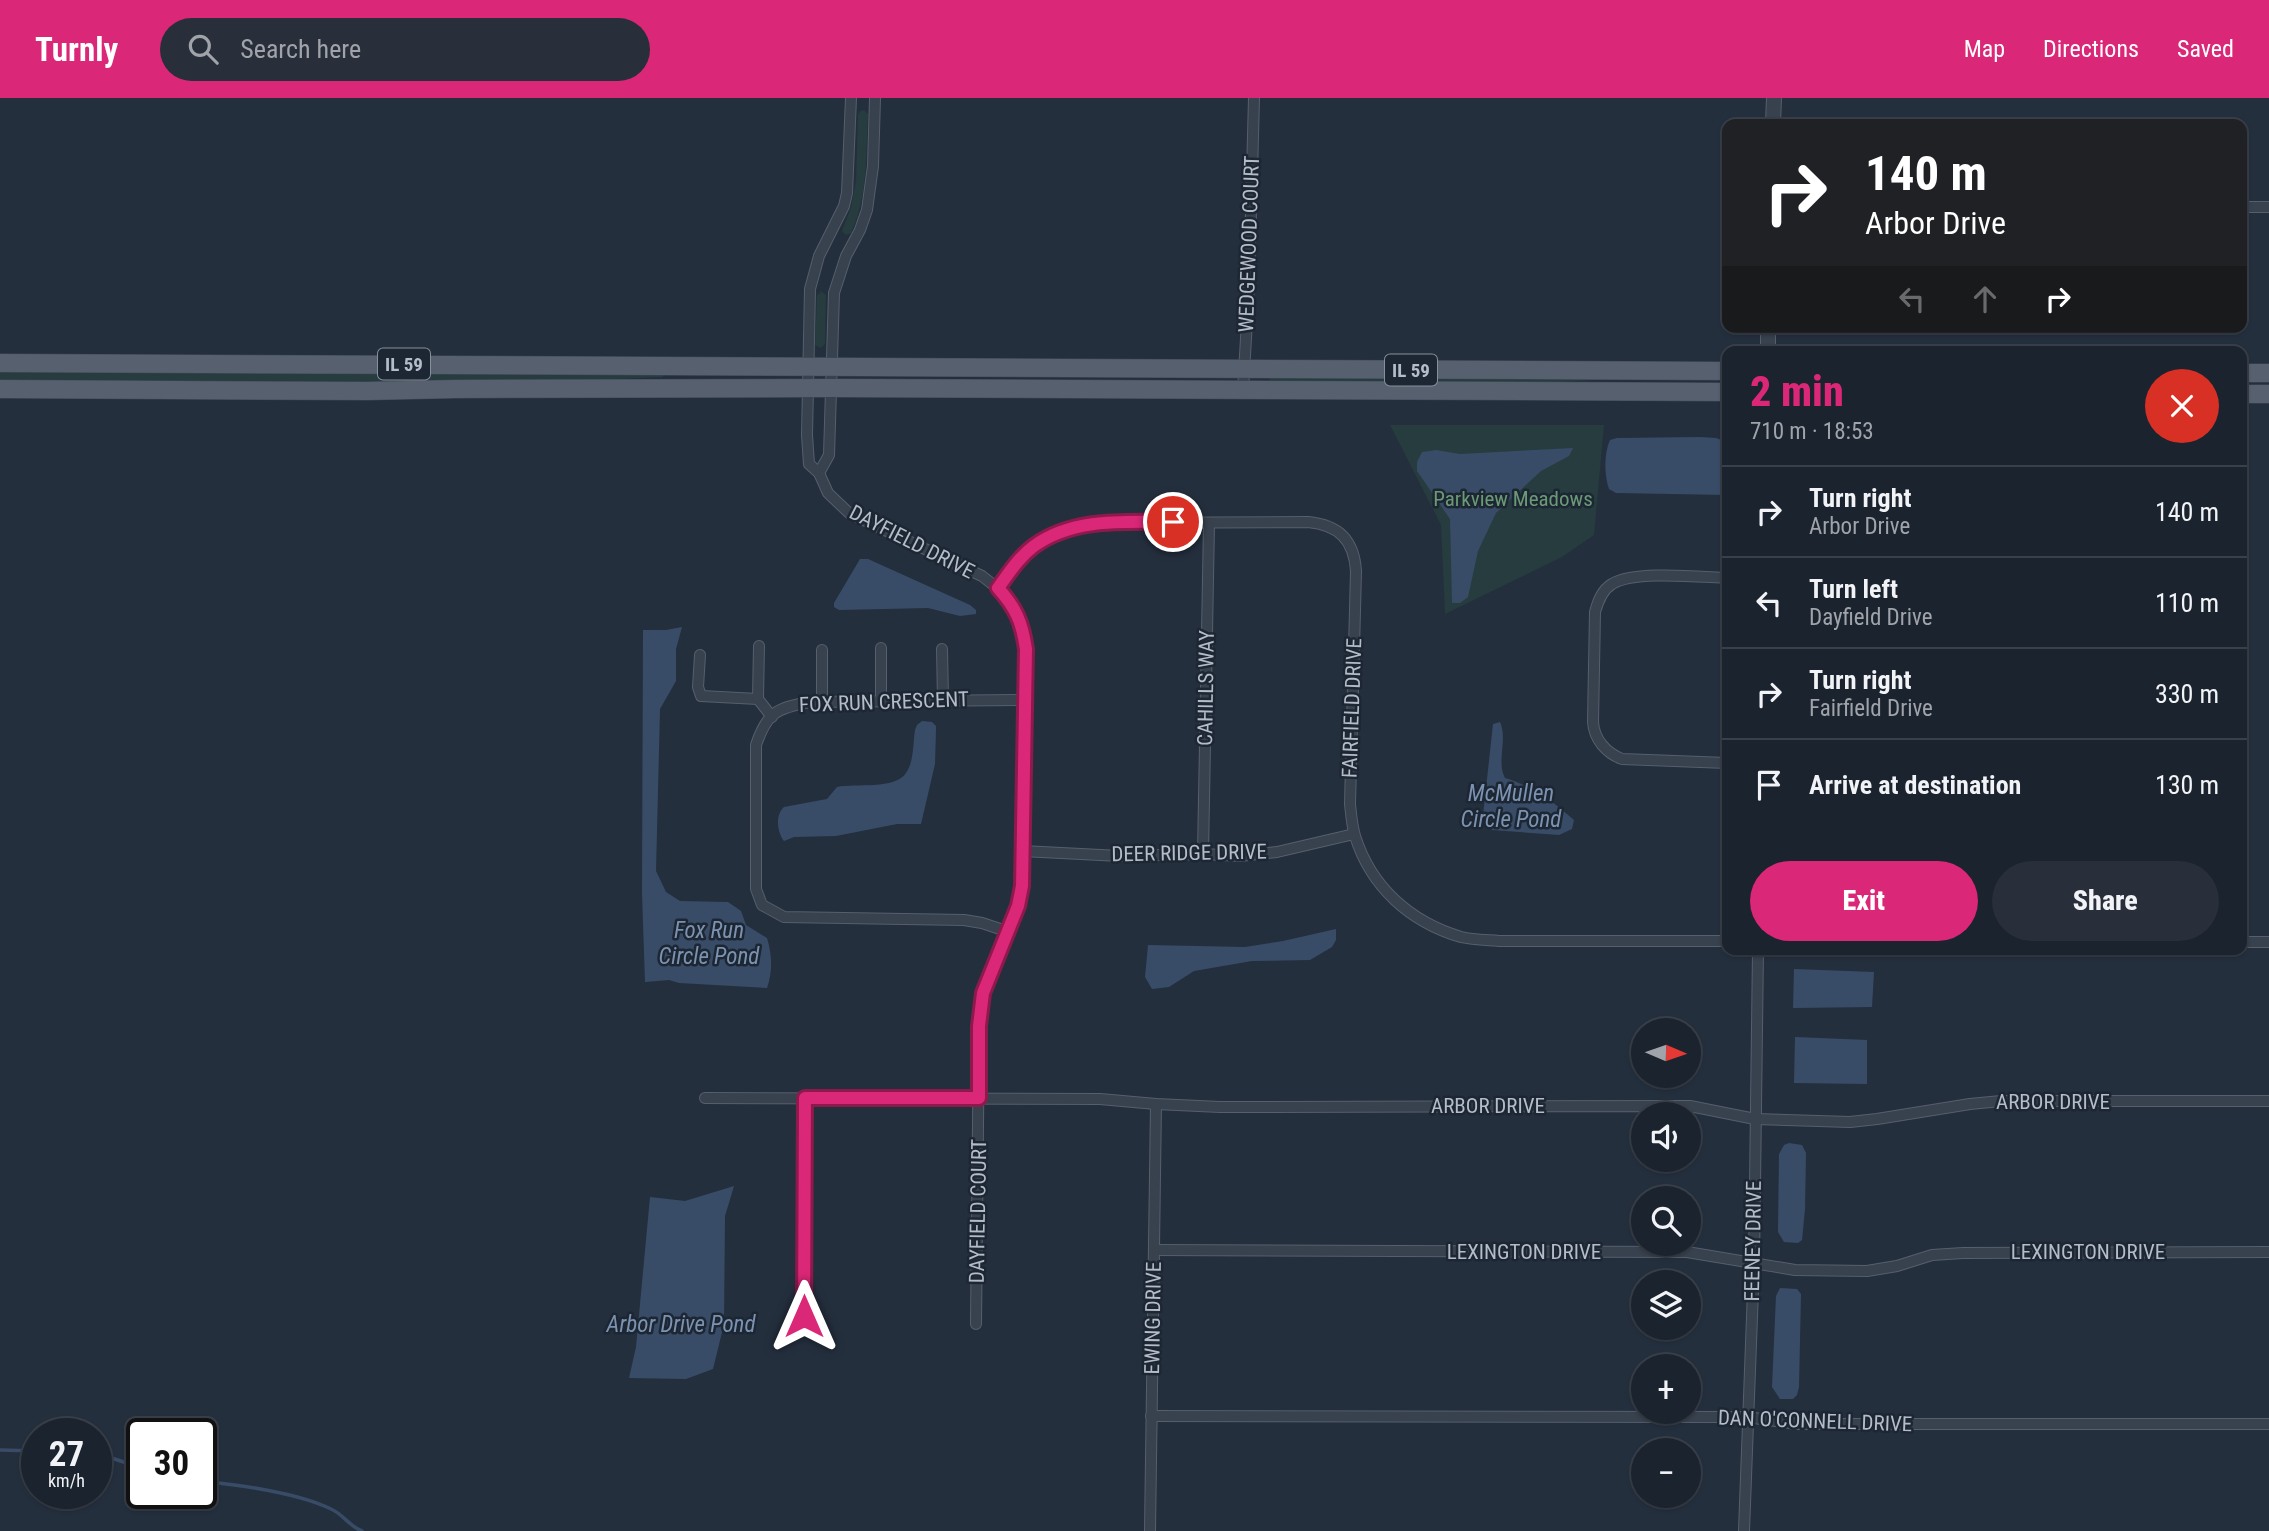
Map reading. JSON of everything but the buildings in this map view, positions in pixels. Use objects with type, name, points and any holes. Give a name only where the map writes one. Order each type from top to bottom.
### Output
[{"type":"main road","name":"IL 59","points":[[0,363],[1722,370]]},
{"type":"main road","points":[[2247,373],[2269,373]]},
{"type":"main road","name":"IL 59","points":[[0,389],[367,391],[831,388],[1722,392]]},
{"type":"main road","points":[[2247,394],[2269,394]]},
{"type":"street","name":"DAYFIELD DRIVE","points":[[851,98],[847,193],[844,206],[819,256],[810,289],[807,368],[809,464],[819,473],[828,493],[849,513],[982,576],[1011,601],[1023,625],[1026,649],[1022,886],[1009,932],[983,993],[979,1026],[979,1098]]},
{"type":"street","points":[[819,473],[829,455],[836,285],[846,256],[860,230],[871,190],[875,98]]},
{"type":"street","name":"WEDGEWOOD COURT","points":[[1243,390],[1254,98]]},
{"type":"street","points":[[1773,119],[1774,98]]},
{"type":"street","points":[[2247,207],[2269,207]]},
{"type":"street","name":"FAIRFIELD DRIVE","points":[[998,588],[1016,563],[1034,545],[1083,526],[1105,522],[1319,523],[1335,529],[1348,543],[1354,555],[1356,572],[1350,804],[1354,834],[1378,884],[1399,904],[1430,925],[1463,938],[1499,941],[1722,941]]},
{"type":"street","name":"CAHILLS WAY","points":[[1203,854],[1209,523]]},
{"type":"street","points":[[1722,578],[1636,576],[1619,581],[1605,590],[1595,612],[1593,722],[1602,745],[1622,760],[1722,763]]},
{"type":"street","points":[[759,646],[758,699],[772,717]]},
{"type":"street","points":[[881,648],[881,702]]},
{"type":"street","points":[[942,649],[943,700]]},
{"type":"street","points":[[822,650],[822,702]]},
{"type":"street","points":[[700,655],[698,687],[701,696],[758,699]]},
{"type":"street","name":"FOX RUN CRESCENT","points":[[1009,932],[964,920],[783,917],[762,905],[756,889],[756,745],[763,725],[783,707],[822,702],[1025,700]]},
{"type":"street","name":"DEER RIDGE DRIVE","points":[[1022,851],[1120,856],[1240,856],[1277,852],[1354,834]]},
{"type":"street","points":[[2247,942],[2269,942]]},
{"type":"street","name":"FEENEY DRIVE","points":[[1745,1531],[1754,1263],[1758,955]]},
{"type":"street","name":"ARBOR DRIVE","points":[[705,1098],[1100,1099],[1220,1107],[1690,1106],[1755,1119],[1850,1122],[2001,1101],[2269,1101]]},
{"type":"street","points":[[804,1316],[805,1098]]},
{"type":"street","name":"DAYFIELD COURT","points":[[976,1324],[979,1098]]},
{"type":"street","name":"EWING DRIVE","points":[[1150,1531],[1156,1104]]},
{"type":"street","name":"LEXINGTON DRIVE","points":[[1154,1250],[1687,1252],[1795,1270],[1867,1271],[1897,1266],[1932,1255],[1963,1252],[2269,1252]]},
{"type":"street","name":"DAN O'CONNELL DRIVE","points":[[1152,1416],[1747,1417],[1797,1424],[2269,1424]]},
{"type":"green space","points":[[864,110],[868,114],[861,205],[851,233],[846,235],[842,231],[851,207],[856,181],[858,115]]},
{"type":"green space","points":[[821,291],[826,295],[825,344],[821,348],[815,345],[817,296]]},
{"type":"green space","points":[[0,370],[663,374],[663,377],[415,383],[0,382]]},
{"type":"green space","points":[[1270,377],[1592,377],[1592,380],[1530,384],[1269,383]]},
{"type":"green space","name":"Parkview Meadows","points":[[1390,425],[1604,425],[1594,535],[1562,557],[1445,614],[1441,525]]},
{"type":"water","points":[[1700,437],[1722,440],[1722,495],[1616,493],[1609,489],[1605,464],[1610,440]]},
{"type":"water","points":[[1573,448],[1569,456],[1541,471],[1496,513],[1478,551],[1468,597],[1460,603],[1452,603],[1450,519],[1417,471],[1417,462],[1422,452],[1436,450],[1460,454]]},
{"type":"water","points":[[860,559],[868,559],[970,605],[976,610],[976,614],[960,616],[928,608],[839,610],[834,607],[834,603]]},
{"type":"water","name":"Fox Run Circle Pond","points":[[682,627],[676,649],[676,681],[660,709],[656,871],[666,892],[680,901],[728,902],[741,911],[746,925],[767,938],[771,963],[767,988],[679,983],[669,980],[645,982],[642,893],[643,630]]},
{"type":"water","points":[[922,721],[932,722],[936,730],[935,764],[921,824],[897,824],[836,836],[794,837],[784,841],[778,824],[779,814],[784,807],[827,799],[837,787],[884,784],[901,778],[911,763],[915,730]]},
{"type":"water","name":"McMullen Circle Pond","points":[[1500,722],[1505,778],[1534,790],[1558,806],[1574,820],[1572,829],[1559,835],[1492,830],[1483,816],[1493,724]]},
{"type":"water","points":[[1336,929],[1336,940],[1332,947],[1310,960],[1252,961],[1194,971],[1169,987],[1152,989],[1145,977],[1148,945],[1245,947]]},
{"type":"water","points":[[1794,969],[1874,972],[1872,1007],[1793,1008]]},
{"type":"water","points":[[1795,1037],[1867,1040],[1867,1084],[1794,1083]]},
{"type":"water","points":[[1784,1145],[1802,1145],[1806,1153],[1805,1209],[1802,1240],[1798,1243],[1784,1242],[1778,1232],[1779,1154]]},
{"type":"water","name":"Arbor Drive Pond","points":[[734,1186],[725,1216],[724,1324],[713,1369],[686,1379],[629,1378],[636,1347],[650,1197],[685,1201]]},
{"type":"water","points":[[1780,1288],[1797,1289],[1801,1294],[1799,1387],[1793,1399],[1780,1399],[1772,1387],[1776,1296]]},
{"type":"waterway","points":[[0,1450],[21,1451]]},
{"type":"waterway","points":[[112,1458],[126,1463]]},
{"type":"waterway","points":[[217,1483],[285,1494],[317,1503],[335,1511],[362,1531]]},
{"type":"route","points":[[804,1316],[805,1098],[979,1098],[979,1026],[983,993],[1009,932],[1022,886],[1026,649],[1023,625],[1011,601],[998,588],[1016,563],[1034,545],[1063,532],[1093,523],[1173,522]]}]
